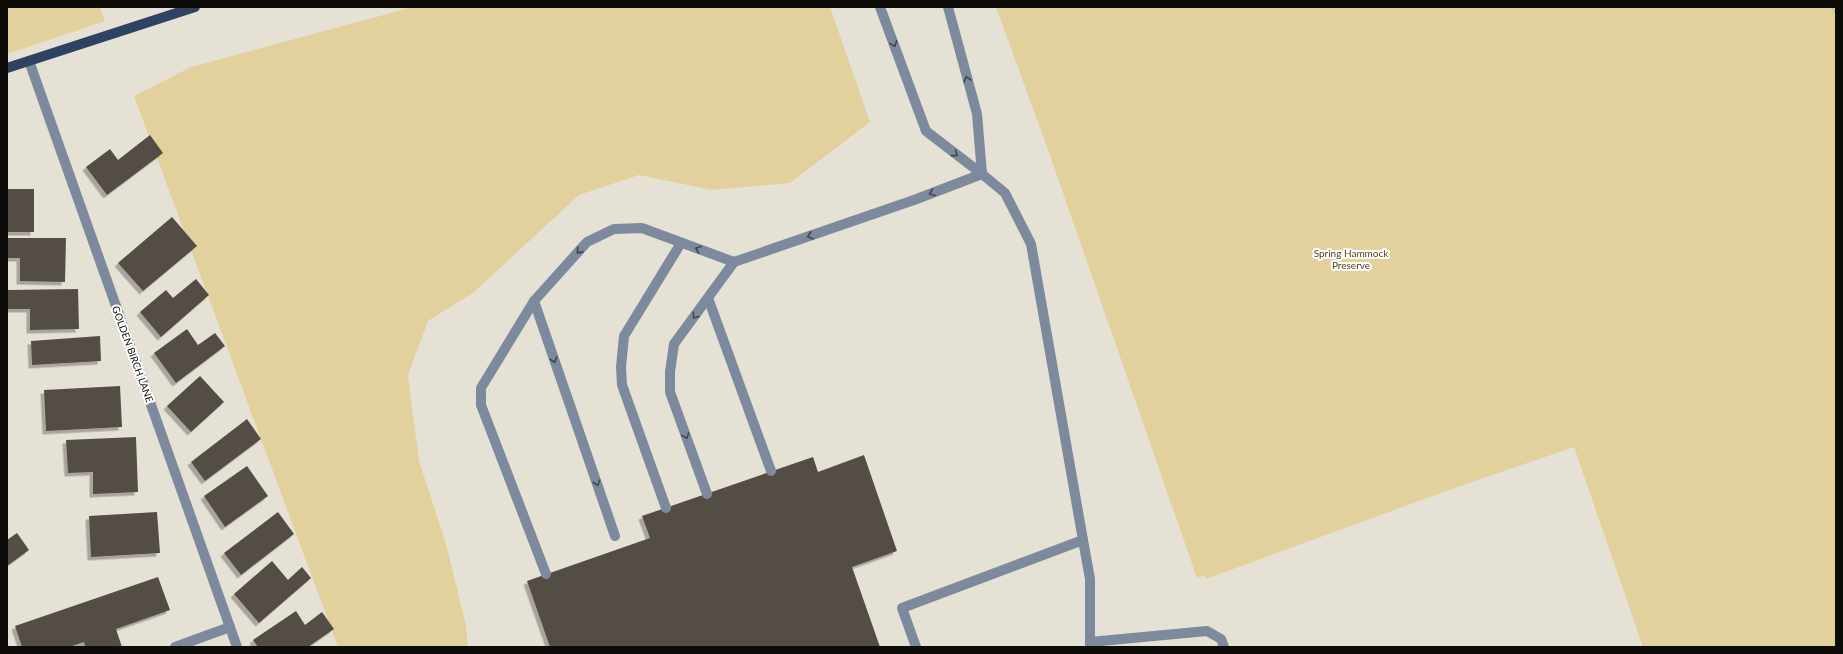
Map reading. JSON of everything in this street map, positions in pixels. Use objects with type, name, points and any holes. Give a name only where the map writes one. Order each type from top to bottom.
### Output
[{"type":"main road","points":[[7,68],[195,7]]},
{"type":"street","points":[[880,7],[926,131],[1005,193],[1031,244],[1090,579],[1090,645],[1207,631],[1221,639],[1224,647]]},
{"type":"street","points":[[948,7],[977,114],[982,174]]},
{"type":"street","name":"GOLDEN BIRCH LANE","points":[[29,61],[237,647]]},
{"type":"street","points":[[707,494],[670,392],[670,372],[674,344],[734,262],[914,200],[982,174]]},
{"type":"street","points":[[546,574],[480,405],[481,388],[534,301],[587,242],[614,229],[642,228],[734,262]]},
{"type":"street","points":[[666,508],[622,385],[621,367],[624,336],[681,243]]},
{"type":"street","points":[[708,298],[771,471]]},
{"type":"street","points":[[534,301],[615,536]]},
{"type":"street","points":[[916,647],[902,608],[1083,540]]},
{"type":"street","points":[[175,647],[230,627]]},
{"type":"path","points":[[1833,7],[1836,12]]},
{"type":"green space","points":[[7,7],[100,7],[105,21],[7,54]]},
{"type":"green space","points":[[413,7],[830,7],[870,122],[790,183],[712,190],[639,175],[579,195],[474,292],[428,321],[408,375],[419,461],[446,544],[466,625],[468,647],[338,647],[134,96],[191,67]]},
{"type":"green space","name":"Spring Hammock Preserve","points":[[996,7],[1836,7],[1836,647],[1643,647],[1574,447],[1449,490],[1206,579],[1204,575],[1197,578],[1047,147]]},
{"type":"building","points":[[150,135],[163,153],[107,195],[86,167],[110,149],[118,160]]},
{"type":"building","points":[[7,189],[34,189],[34,232],[7,232]]},
{"type":"building","points":[[172,217],[197,246],[143,291],[118,263]]},
{"type":"building","points":[[7,238],[66,238],[65,282],[20,281],[20,258],[7,258]]},
{"type":"building","points":[[196,279],[209,295],[161,337],[140,312],[166,290],[173,298]]},
{"type":"building","points":[[78,289],[79,329],[30,330],[30,309],[7,309],[7,290]]},
{"type":"building","points":[[187,329],[198,345],[215,333],[225,346],[176,383],[154,353]]},
{"type":"building","points":[[100,336],[101,361],[32,365],[31,341]]},
{"type":"building","points":[[200,376],[224,402],[191,432],[167,406]]},
{"type":"building","points":[[120,386],[122,427],[46,431],[44,390]]},
{"type":"building","points":[[247,419],[261,439],[205,481],[191,462]]},
{"type":"building","points":[[136,437],[138,492],[93,494],[93,472],[68,473],[66,440]]},
{"type":"building","points":[[864,455],[897,551],[852,567],[880,647],[550,647],[527,581],[650,538],[642,516],[813,457],[818,472]]},
{"type":"building","points":[[247,466],[268,496],[225,527],[204,496]]},
{"type":"building","points":[[157,512],[160,553],[91,557],[89,516]]},
{"type":"building","points":[[278,512],[294,534],[241,575],[224,553]]},
{"type":"building","points":[[17,533],[29,550],[7,566],[7,540]]},
{"type":"building","points":[[272,561],[288,580],[302,567],[311,578],[259,623],[234,594]]},
{"type":"building","points":[[158,577],[170,610],[116,629],[122,647],[85,647],[84,642],[69,647],[22,647],[15,626]]},
{"type":"building","points":[[296,611],[305,625],[322,612],[334,629],[308,647],[258,647],[253,640]]}]
